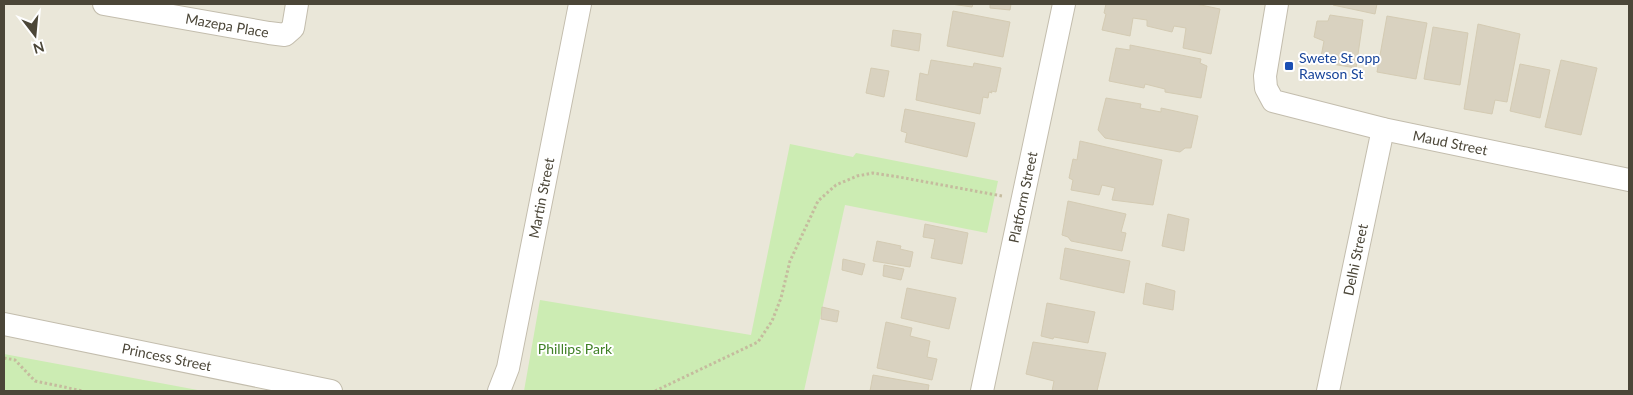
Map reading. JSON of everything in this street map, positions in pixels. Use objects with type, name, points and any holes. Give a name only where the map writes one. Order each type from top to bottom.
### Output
[{"type":"street","name":"Mazepa Place","points":[[104,4],[285,35],[293,28],[297,4]]},
{"type":"street","name":"Martin Street","points":[[499,391],[508,368],[580,4]]},
{"type":"street","name":"Platform Street","points":[[982,391],[1064,4]]},
{"type":"street","name":"Maud Street","points":[[1277,4],[1265,76],[1266,88],[1273,100],[1383,129],[1629,180]]},
{"type":"street","name":"Delhi Street","points":[[1328,391],[1383,129]]},
{"type":"street","name":"Princess Street","points":[[4,324],[331,391]]},
{"type":"path","points":[[655,391],[758,342],[782,298],[790,260],[818,201],[836,185],[857,176],[873,173],[899,176],[1022,200]]},
{"type":"path","points":[[4,358],[15,360],[35,381],[82,391]]},
{"type":"shaded area","points":[[4,4],[1629,4],[1629,391],[4,391]]},
{"type":"green space","name":"Phillips Park","points":[[790,144],[853,157],[856,153],[998,181],[987,233],[845,205],[804,391],[524,391],[540,300],[751,335]]},
{"type":"green space","points":[[4,354],[203,391],[4,391]]},
{"type":"building","points":[[951,4],[973,4],[972,7]]},
{"type":"building","points":[[990,4],[1011,4],[1010,10],[990,8]]},
{"type":"building","points":[[1106,4],[1196,4],[1220,9],[1211,54],[1183,48],[1186,28],[1174,26],[1172,32],[1147,26],[1147,20],[1133,18],[1130,36],[1102,30],[1106,14],[1104,13]]},
{"type":"building","points":[[1333,4],[1377,4],[1375,14]]},
{"type":"building","points":[[953,11],[1010,22],[1003,57],[947,46]]},
{"type":"building","points":[[1330,15],[1363,20],[1356,68],[1320,62],[1324,41],[1314,37],[1317,21],[1328,21]]},
{"type":"building","points":[[1387,16],[1427,23],[1416,79],[1377,72]]},
{"type":"building","points":[[1478,24],[1520,34],[1507,102],[1495,100],[1492,114],[1464,109]]},
{"type":"building","points":[[1433,27],[1468,33],[1460,85],[1424,79]]},
{"type":"building","points":[[893,30],[921,34],[919,51],[891,46]]},
{"type":"building","points":[[1130,45],[1201,59],[1200,63],[1207,66],[1201,98],[1165,92],[1165,89],[1145,84],[1144,88],[1109,81],[1116,48],[1130,50]]},
{"type":"building","points":[[931,60],[973,67],[974,63],[1001,68],[996,92],[989,92],[988,98],[983,97],[980,114],[916,100],[920,73],[928,75]]},
{"type":"building","points":[[1561,60],[1597,68],[1581,135],[1545,127]]},
{"type":"building","points":[[1520,64],[1550,70],[1540,118],[1510,111]]},
{"type":"building","points":[[871,68],[889,71],[884,97],[866,93]]},
{"type":"building","points":[[1106,98],[1141,104],[1140,108],[1161,112],[1161,108],[1198,116],[1191,148],[1185,148],[1180,152],[1105,138],[1098,130]]},
{"type":"building","points":[[905,109],[975,123],[967,157],[905,142],[907,133],[901,131]]},
{"type":"building","points":[[1080,141],[1162,160],[1153,205],[1112,200],[1115,188],[1102,185],[1099,195],[1071,190],[1073,180],[1069,178],[1073,159],[1077,160]]},
{"type":"building","points":[[1068,201],[1126,214],[1121,232],[1126,233],[1122,251],[1071,241],[1068,237],[1062,235]]},
{"type":"building","points":[[1168,214],[1189,219],[1184,251],[1162,246]]},
{"type":"building","points":[[925,224],[968,233],[962,264],[931,258],[935,239],[923,237]]},
{"type":"building","points":[[877,241],[901,246],[900,249],[913,252],[910,267],[873,261]]},
{"type":"building","points":[[1065,248],[1130,261],[1124,293],[1060,279]]},
{"type":"building","points":[[843,259],[865,264],[862,275],[842,270]]},
{"type":"building","points":[[884,265],[904,269],[901,280],[883,276]]},
{"type":"building","points":[[1146,283],[1175,291],[1173,310],[1143,304]]},
{"type":"building","points":[[907,288],[956,298],[949,329],[901,318]]},
{"type":"building","points":[[1047,303],[1095,312],[1088,343],[1041,336]]},
{"type":"building","points":[[822,307],[839,311],[837,322],[821,319]]},
{"type":"building","points":[[886,322],[912,328],[910,336],[930,341],[927,357],[937,359],[932,380],[877,368]]},
{"type":"building","points":[[1033,342],[1106,353],[1097,391],[1052,391],[1054,381],[1026,374]]},
{"type":"building","points":[[873,375],[929,385],[928,391],[870,391]]},
{"type":"place","name":"Swete St opp Rawson St","points":[[1289,66]]}]
